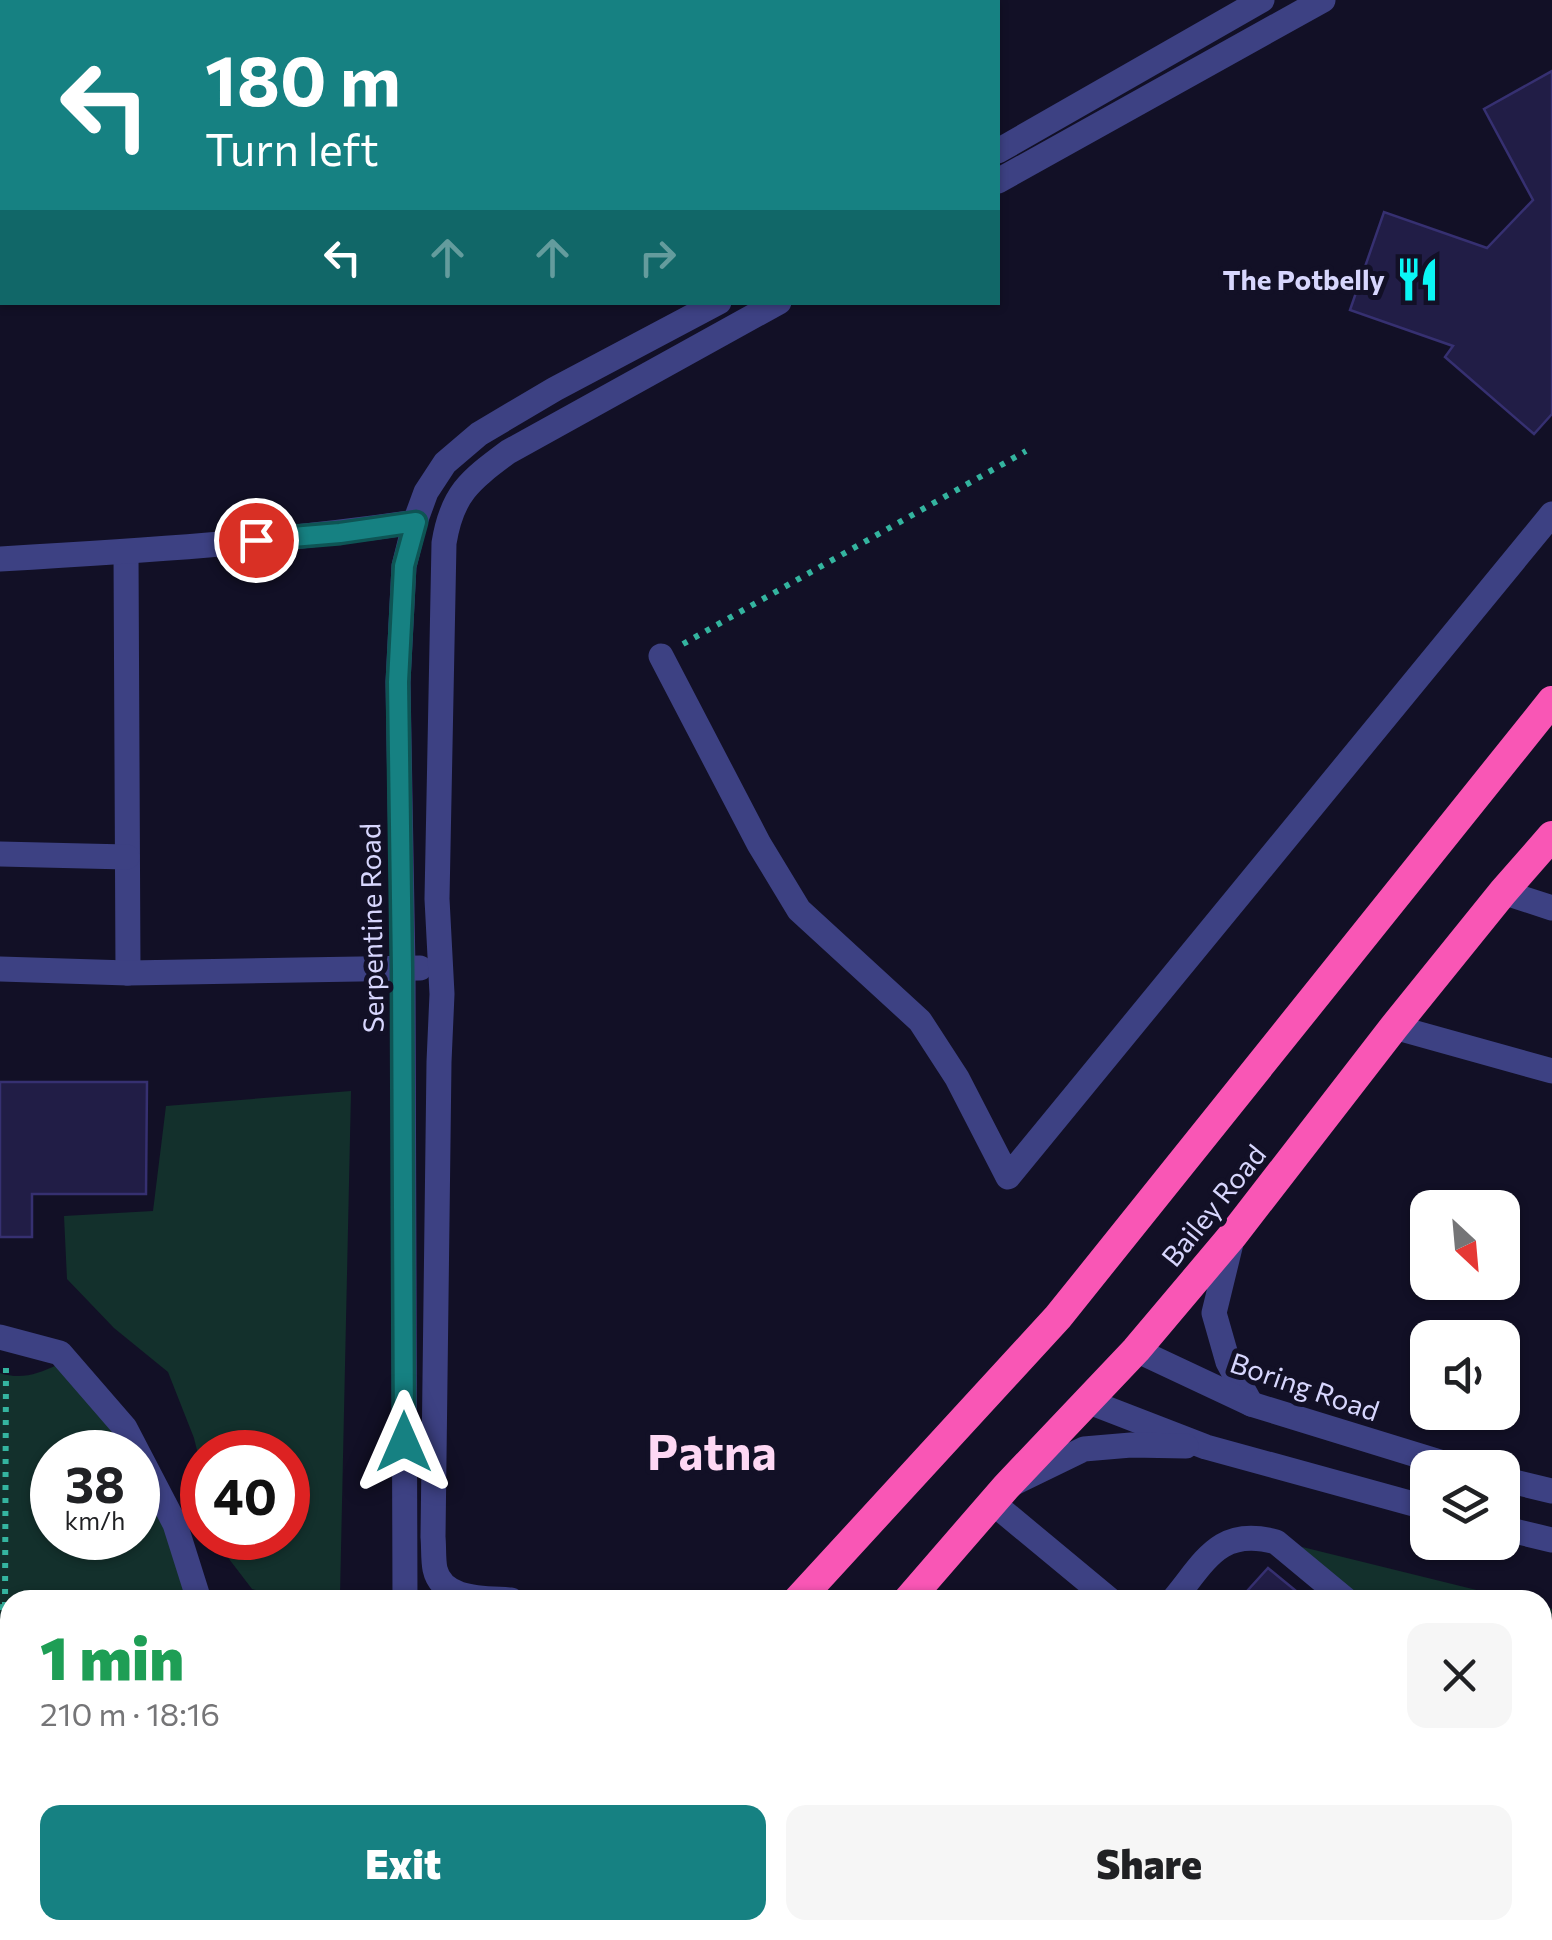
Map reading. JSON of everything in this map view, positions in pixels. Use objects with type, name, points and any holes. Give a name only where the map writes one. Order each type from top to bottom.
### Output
[{"type":"highway","points":[[807,1590],[1058,1317],[1552,700]]},
{"type":"highway","name":"Bailey Road","points":[[917,1590],[999,1495],[1136,1350],[1233,1236],[1394,1027],[1552,836]]},
{"type":"street","points":[[1000,151],[1262,0]]},
{"type":"street","points":[[1000,180],[1323,0]]},
{"type":"street","name":"Serpentine Road","points":[[405,1590],[398,682],[404,566],[426,492],[446,463],[479,434],[555,389],[715,305]]},
{"type":"street","points":[[723,305],[734,327]]},
{"type":"street","points":[[452,1590],[440,1582],[435,1568],[434,1536],[441,967],[437,899],[444,544],[448,517],[458,497],[508,452],[774,305]]},
{"type":"street","points":[[435,479],[458,497]]},
{"type":"street","points":[[661,656],[798,910],[920,1021],[957,1078],[1008,1177],[1552,514]]},
{"type":"street","points":[[0,560],[340,533],[416,522]]},
{"type":"street","points":[[126,552],[128,972]]},
{"type":"street","points":[[0,854],[127,856]]},
{"type":"street","points":[[1503,892],[1552,908]]},
{"type":"street","points":[[0,969],[128,972],[441,967]]},
{"type":"street","points":[[1394,1027],[1552,1071]]},
{"type":"street","points":[[1233,1236],[1214,1313],[1228,1362],[1250,1404]]},
{"type":"street","points":[[3,1338],[60,1353],[125,1428],[174,1524],[196,1590]]},
{"type":"street","name":"Boring Road","points":[[1136,1350],[1250,1404],[1410,1453]]},
{"type":"street","points":[[1087,1401],[1206,1447],[1410,1503]]},
{"type":"street","points":[[1099,1590],[999,1495],[1084,1448],[1131,1444],[1206,1447]]},
{"type":"street","points":[[1520,1483],[1552,1491]]},
{"type":"street","points":[[1520,1532],[1552,1540]]},
{"type":"street","points":[[1181,1590],[1218,1547],[1236,1538],[1276,1542],[1334,1590]]},
{"type":"path","points":[[661,656],[1026,450]]},
{"type":"path","points":[[3,1338],[5,1590]]},
{"type":"green space","points":[[351,1091],[340,1590],[255,1590],[230,1560],[310,1560],[310,1430],[191,1430],[168,1372],[114,1328],[67,1279],[64,1216],[153,1211],[166,1106]]},
{"type":"green space","points":[[57,1365],[113,1430],[30,1430],[30,1560],[160,1560],[160,1518],[189,1590],[0,1590],[0,1373],[29,1375]]},
{"type":"green space","points":[[1282,1542],[1476,1590],[1348,1590]]},
{"type":"building","points":[[1552,71],[1552,414],[1534,434],[1445,357],[1453,346],[1350,310],[1384,212],[1487,248],[1533,200],[1484,109]]},
{"type":"building","points":[[0,1082],[147,1082],[146,1194],[32,1194],[32,1237],[0,1237]]},
{"type":"building","points":[[1268,1568],[1295,1590],[1248,1590]]},
{"type":"place","name":"The Potbelly","points":[[1418,279]]},
{"type":"district","name":"Patna","points":[[712,1450]]},
{"type":"route","points":[[256,540],[416,522],[404,566],[398,682],[404,1442]]}]
